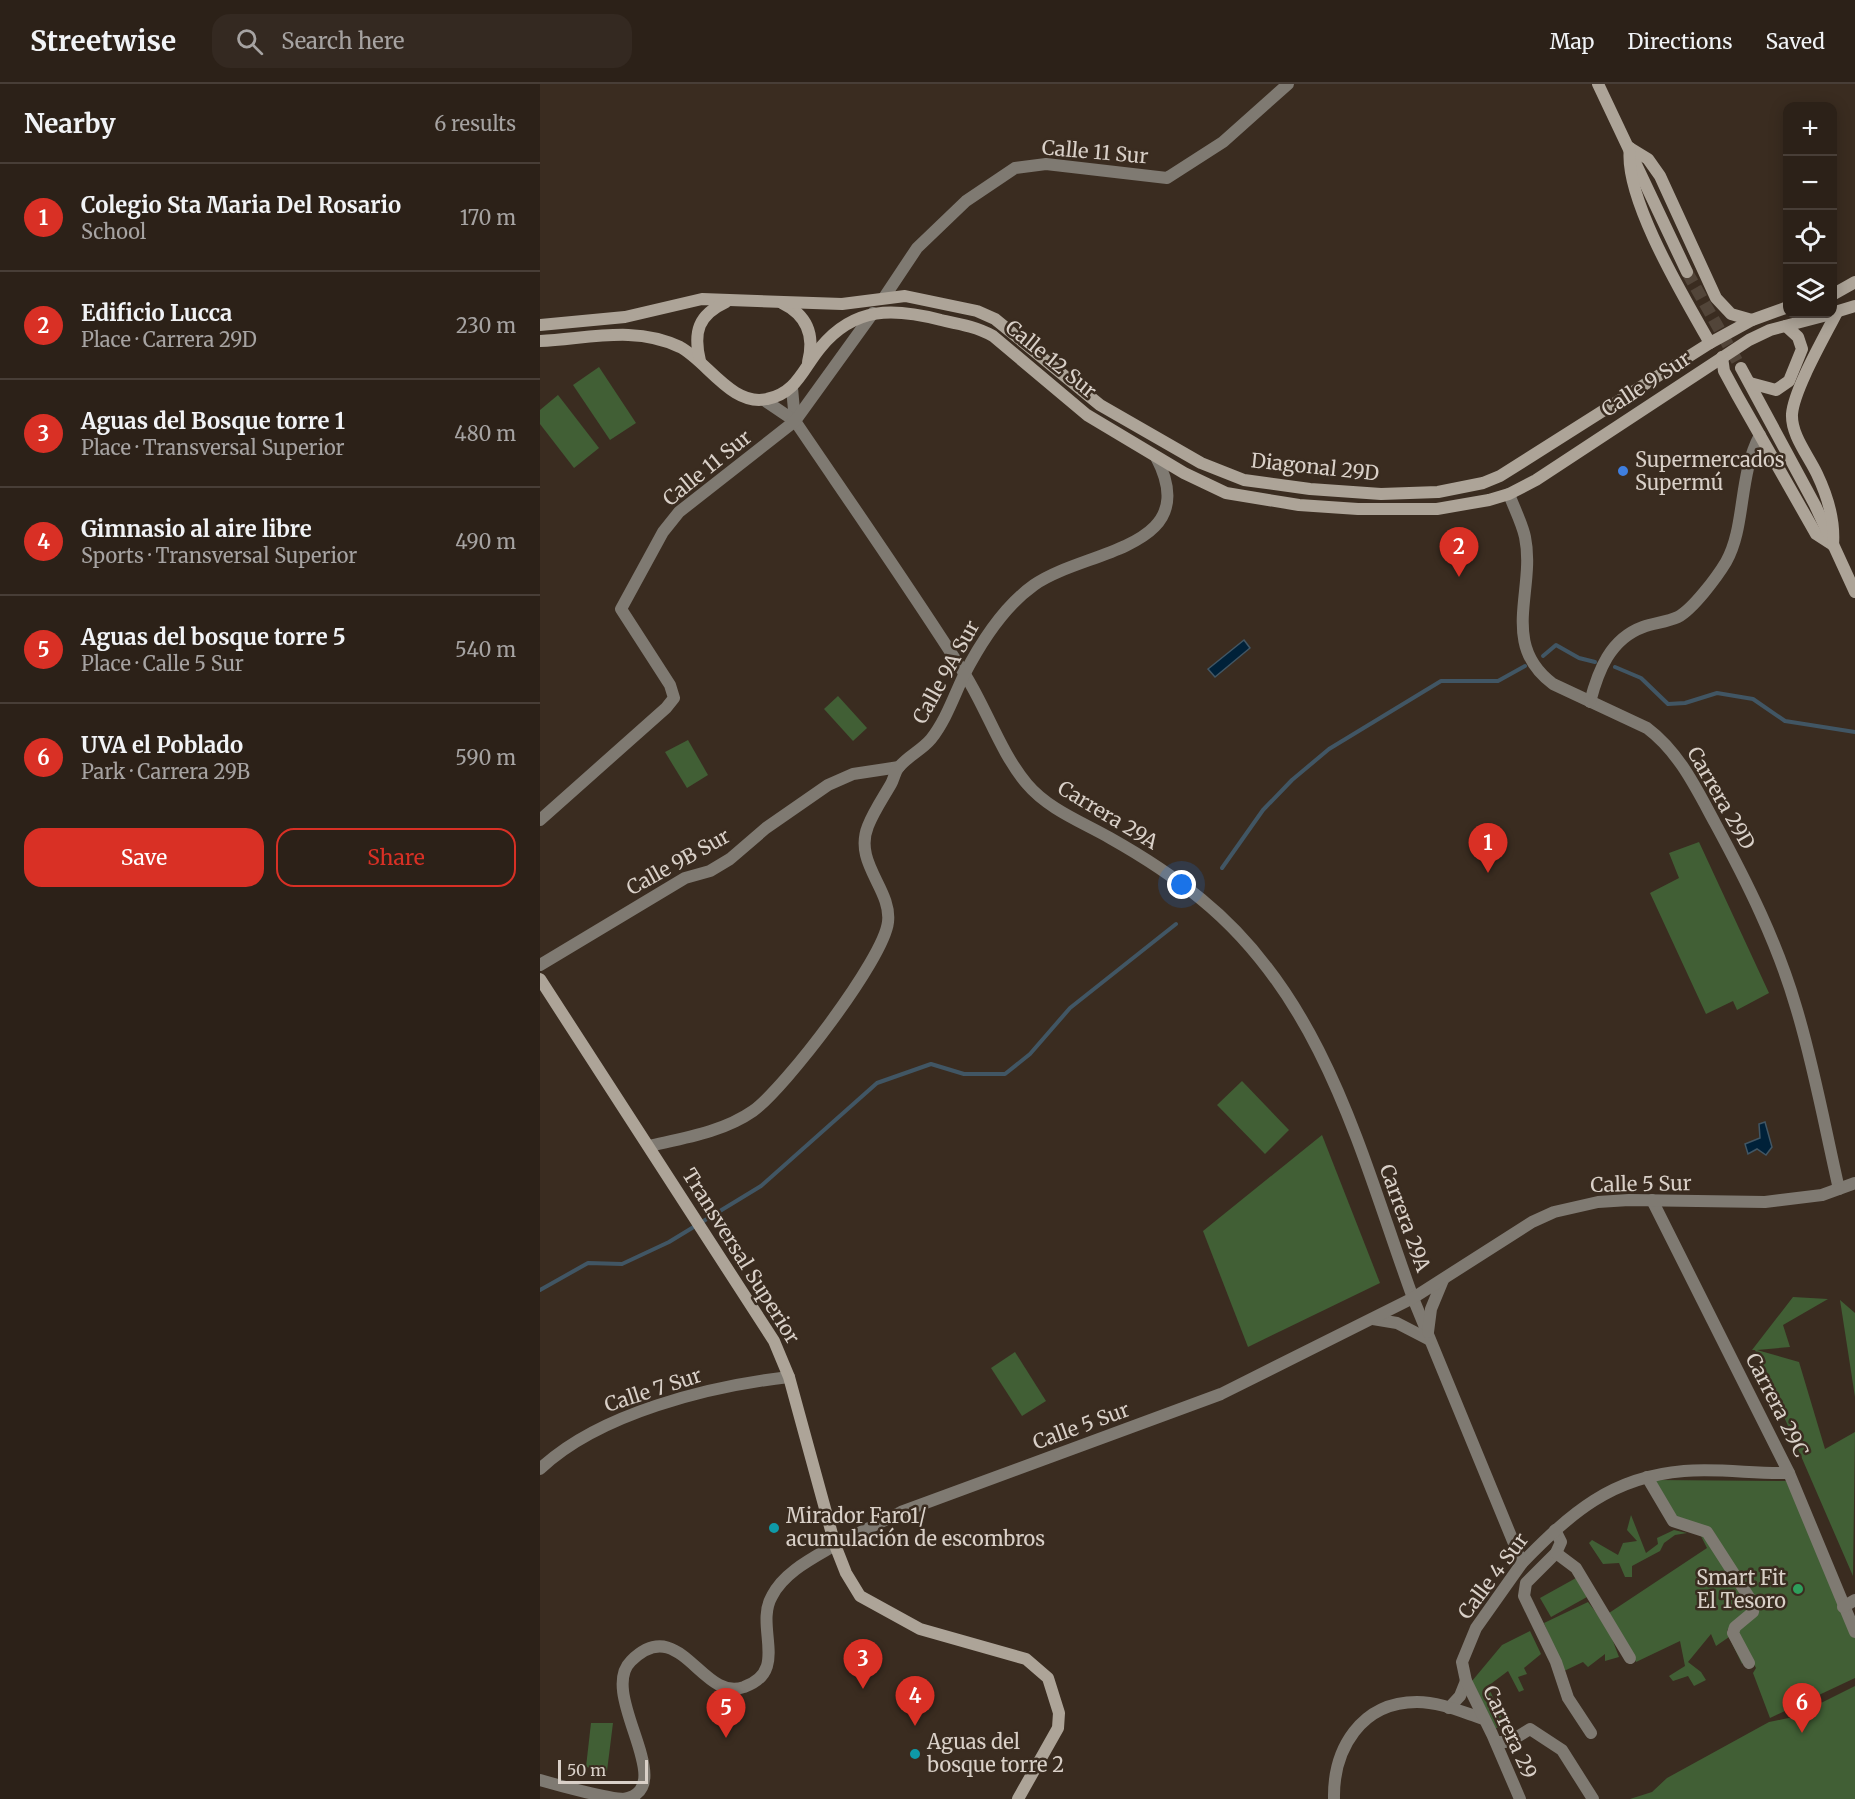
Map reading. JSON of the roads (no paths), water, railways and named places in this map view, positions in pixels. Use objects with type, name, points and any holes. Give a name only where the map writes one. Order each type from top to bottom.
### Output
[{"type":"main road","points":[[1598,84],[1687,272]]},
{"type":"main road","points":[[1630,148],[1648,159],[1660,176],[1716,297],[1731,314],[1752,320]]},
{"type":"main road","points":[[1630,148],[1629,172],[1637,200],[1710,343]]},
{"type":"main road","points":[[1837,293],[1855,282]]},
{"type":"main road","name":"Calle 12 Sur","points":[[540,325],[625,316],[702,299],[842,304],[885,296],[904,296],[932,301],[977,311],[995,319],[1075,386],[1153,436]]},
{"type":"main road","points":[[700,361],[696,342],[699,323],[715,308],[730,300]]},
{"type":"main road","points":[[781,302],[793,308],[808,325],[810,352],[806,369]]},
{"type":"main road","name":"Calle 9 Sur","points":[[1837,312],[1855,306]]},
{"type":"main road","name":"Calle 9 Sur","points":[[1483,483],[1519,466],[1710,343],[1752,320],[1783,309]]},
{"type":"main road","name":"Calle 12 Sur","points":[[792,388],[834,334],[873,313],[895,311],[980,329],[993,336],[1071,403],[1184,473]]},
{"type":"main road","name":"Calle 9 Sur","points":[[1489,500],[1509,494],[1536,480],[1749,340],[1816,318]]},
{"type":"main road","points":[[1832,318],[1792,414],[1797,436],[1826,496],[1835,526],[1833,545]]},
{"type":"main road","points":[[1750,383],[1776,390],[1789,381],[1802,349],[1798,337],[1786,326]]},
{"type":"main road","points":[[540,341],[614,333],[650,337],[682,348],[738,393],[764,400],[779,396],[792,388]]},
{"type":"main road","points":[[1722,357],[1725,371],[1816,534],[1833,545]]},
{"type":"main road","points":[[1741,368],[1855,592]]},
{"type":"main road","name":"Diagonal 29D","points":[[1153,436],[1221,472],[1273,485],[1381,494],[1438,492],[1483,483]]},
{"type":"main road","name":"Diagonal 29D","points":[[1184,473],[1226,494],[1299,505],[1399,510],[1457,507],[1489,500]]},
{"type":"main road","name":"Transversal Superior","points":[[540,979],[769,1332],[789,1377],[835,1545],[853,1586],[872,1604],[920,1629],[1026,1659],[1048,1678],[1059,1713],[1058,1728],[1018,1799]]},
{"type":"street","name":"Calle 11 Sur","points":[[885,296],[917,248],[966,201],[1015,168],[1046,164],[1167,178],[1224,142],[1288,84]]},
{"type":"street","name":"Calle 11 Sur","points":[[540,820],[666,708],[674,698],[670,685],[621,609],[663,532],[679,513],[795,421],[873,313]]},
{"type":"street","name":"Carrera 29A","points":[[792,388],[795,421]]},
{"type":"street","name":"Carrera 29A","points":[[764,400],[795,421],[965,674],[1012,763],[1041,798],[1132,850],[1182,884],[1218,913],[1250,945],[1286,991],[1329,1065],[1428,1339],[1522,1563]]},
{"type":"street","points":[[1590,702],[1596,678],[1615,646],[1639,628],[1676,618],[1686,611],[1726,562],[1735,535],[1744,479],[1752,450],[1760,435]]},
{"type":"street","points":[[1156,457],[1168,490]]},
{"type":"street","name":"Calle 9A Sur","points":[[649,1146],[708,1131],[733,1122],[753,1111],[782,1085],[807,1055],[864,970],[886,931],[889,919],[866,858],[867,828],[899,767],[920,752],[933,737],[965,674],[994,625],[1035,585],[1081,562],[1131,544],[1152,531],[1164,512],[1168,490],[1184,473]]},
{"type":"street","name":"Carrera 29D","points":[[1509,494],[1525,537],[1527,558],[1522,615],[1526,649],[1541,675],[1590,702],[1647,728],[1676,756],[1689,775],[1746,879],[1778,955],[1796,1007],[1839,1188]]},
{"type":"street","name":"Calle 9B Sur","points":[[540,965],[685,878],[710,871],[730,859],[766,828],[828,785],[853,774],[899,767]]},
{"type":"street","name":"Calle 5 Sur","points":[[542,1782],[615,1799],[632,1796],[644,1783],[645,1764],[622,1699],[622,1671],[644,1650],[663,1647],[685,1655],[717,1685],[729,1690],[742,1688],[758,1681],[766,1670],[769,1659],[765,1621],[766,1608],[772,1595],[794,1572],[835,1545],[872,1524],[902,1512],[1192,1407],[1413,1298],[1532,1222],[1554,1212],[1598,1202],[1652,1200],[1765,1202],[1822,1195],[1855,1183]]},
{"type":"street","name":"Carrera 29C","points":[[1652,1200],[1790,1473],[1855,1632]]},
{"type":"street","points":[[1373,1319],[1396,1323],[1428,1339],[1431,1309],[1443,1280]]},
{"type":"street","name":"Calle 7 Sur","points":[[540,1469],[571,1443],[599,1428],[635,1414],[735,1386],[789,1377]]},
{"type":"street","name":"Calle 4 Sur","points":[[1466,1681],[1462,1662],[1466,1646],[1476,1628],[1522,1563],[1555,1530],[1595,1498],[1647,1477],[1686,1471],[1790,1473]]},
{"type":"street","points":[[1647,1477],[1673,1521],[1707,1532],[1754,1605],[1753,1612],[1735,1627],[1732,1633],[1749,1663]]},
{"type":"street","points":[[1555,1530],[1561,1542],[1556,1553],[1526,1583],[1524,1596],[1556,1662],[1568,1698],[1591,1732]]},
{"type":"street","points":[[1556,1553],[1575,1568],[1630,1658]]},
{"type":"street","points":[[1844,1607],[1855,1599]]},
{"type":"street","points":[[1449,1708],[1460,1696],[1466,1681]]},
{"type":"street","name":"Carrera 29","points":[[1466,1681],[1496,1742],[1520,1799]]},
{"type":"street","points":[[1334,1799],[1333,1777],[1340,1752],[1355,1730],[1367,1719],[1398,1704],[1432,1703],[1484,1719]]},
{"type":"street","points":[[1496,1742],[1509,1742],[1530,1730],[1562,1750],[1593,1799]]},
{"type":"water","points":[[1244,640],[1250,648],[1215,677],[1208,669]]},
{"type":"water","points":[[1765,1122],[1772,1147],[1766,1155],[1757,1149],[1748,1154],[1745,1144],[1760,1138],[1759,1124]]},
{"type":"waterway","points":[[1543,656],[1556,645],[1579,658],[1595,662]]},
{"type":"waterway","points":[[1222,868],[1263,810],[1292,780],[1329,749],[1441,681],[1498,681],[1525,666]]},
{"type":"waterway","points":[[1615,667],[1641,678],[1668,704],[1685,703],[1717,693],[1753,699],[1785,721],[1855,732]]},
{"type":"waterway","points":[[540,1290],[588,1263],[622,1264],[669,1242],[761,1186],[877,1083],[931,1064],[964,1074],[1005,1074],[1030,1054],[1070,1008],[1176,924]]},
{"type":"tunnel","points":[[1687,272],[1741,368]]},
{"type":"place","name":"Supermercados Supermú","points":[[1623,471]]},
{"type":"place","name":"Edificio Lucca","points":[[1459,577]]},
{"type":"place","name":"Colegio Sta Maria Del Rosario","points":[[1488,873]]},
{"type":"place","name":"Mirador Faro1/ acumulación de escombros","points":[[774,1528]]},
{"type":"place","name":"Smart Fit El Tesoro","points":[[1798,1589]]},
{"type":"place","name":"Aguas del Bosque torre 1","points":[[863,1689]]},
{"type":"place","name":"Gimnasio al aire libre","points":[[915,1726]]},
{"type":"place","name":"UVA el Poblado","points":[[1802,1733]]},
{"type":"place","name":"Aguas del bosque torre 5","points":[[726,1738]]},
{"type":"place","name":"Aguas del bosque torre 2","points":[[915,1754]]}]
